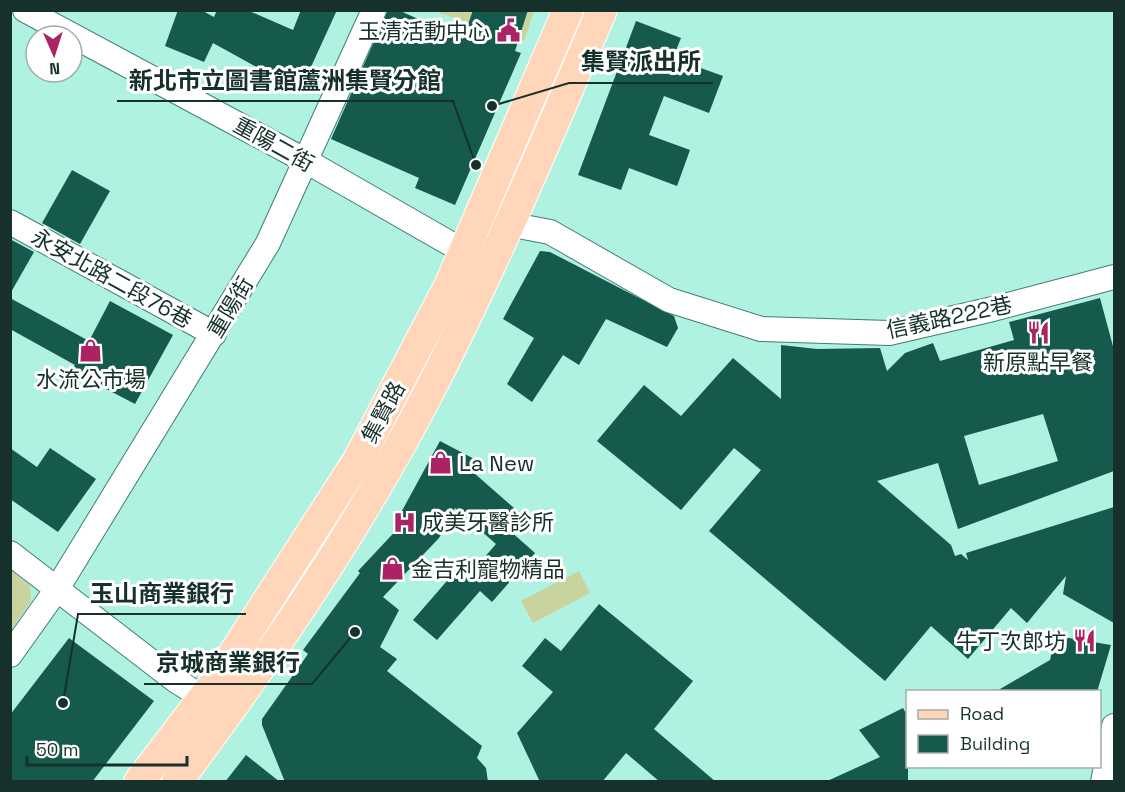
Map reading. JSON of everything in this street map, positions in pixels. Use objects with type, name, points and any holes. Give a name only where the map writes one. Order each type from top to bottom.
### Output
[{"type":"main road","name":"集賢路","points":[[139,782],[215,706],[319,579],[377,486],[428,394],[489,265],[495,218],[568,10]]},
{"type":"main road","name":"集賢路","points":[[177,782],[215,706],[358,460],[449,286],[462,251],[495,218],[602,10]]},
{"type":"street","name":"重陽二街","points":[[25,10],[306,161],[489,265]]},
{"type":"street","name":"重陽街","points":[[10,655],[57,589],[268,243],[374,10]]},
{"type":"street","name":"信義路222巷","points":[[495,218],[550,232],[669,300],[761,329],[889,333],[993,309],[1114,277]]},
{"type":"street","name":"永安北路二段76巷","points":[[10,222],[214,334]]},
{"type":"street","points":[[10,553],[175,680],[215,706]]},
{"type":"street","points":[[1103,782],[1114,726]]},
{"type":"green space","name":"玉清活動中心","points":[[434,11],[534,11],[524,41]]},
{"type":"green space","points":[[11,570],[30,586],[31,601],[11,630]]},
{"type":"green space","points":[[579,571],[590,593],[533,623],[521,601]]},
{"type":"building","points":[[178,10],[201,10],[214,17],[217,10],[247,10],[293,30],[301,10],[337,10],[300,91],[213,43],[204,62],[165,46]]},
{"type":"building","points":[[388,10],[398,10],[463,39],[473,10],[528,10],[515,51],[521,53],[455,205],[415,188],[419,178],[331,139]]},
{"type":"building","points":[[636,21],[681,38],[673,58],[723,76],[709,113],[664,96],[649,135],[690,150],[677,186],[629,168],[621,190],[578,175]]},
{"type":"building","points":[[72,170],[110,191],[80,244],[42,223]]},
{"type":"building","points":[[10,239],[34,252],[10,294]]},
{"type":"building","points":[[540,251],[550,252],[674,316],[678,328],[667,347],[606,319],[579,365],[563,355],[532,402],[507,384],[534,338],[503,319]]},
{"type":"building","points":[[10,298],[89,341],[110,301],[173,335],[135,404],[70,370],[75,365],[10,329]]},
{"type":"building","points":[[1100,298],[1114,350],[1114,471],[958,529],[938,463],[877,481],[951,545],[955,556],[961,554],[968,560],[966,553],[1114,507],[1114,623],[1063,594],[1066,576],[1027,623],[1011,608],[968,659],[931,626],[885,681],[709,531],[761,470],[734,448],[681,510],[597,441],[644,385],[681,416],[733,358],[781,399],[781,345],[817,349],[880,348],[887,371],[905,353],[933,343],[940,361],[1014,340],[1009,322]],"holes":[[[1043,414],[1058,461],[979,485],[964,436]]]},
{"type":"building","points":[[440,441],[480,462],[474,473],[522,515],[509,530],[535,553],[492,602],[480,591],[437,640],[413,620],[453,574],[463,582],[496,544],[455,508],[439,538],[383,597],[399,610],[380,647],[397,659],[387,671],[482,746],[477,758],[486,768],[488,782],[285,782],[262,725],[262,719],[308,654],[303,650],[360,573],[358,571],[403,523],[397,520]]},
{"type":"building","points":[[10,448],[37,467],[50,448],[96,479],[58,532],[10,499]]},
{"type":"building","points":[[599,604],[693,681],[654,729],[716,782],[660,782],[626,753],[602,782],[540,782],[517,733],[553,692],[522,666],[545,638],[561,651]]},
{"type":"building","points":[[1063,637],[1111,645],[1098,690],[998,690],[1050,660],[1054,642]]},
{"type":"building","points":[[69,638],[154,701],[92,782],[10,782],[10,715]]},
{"type":"building","points":[[903,708],[906,713],[908,782],[825,782],[880,757],[859,730]]},
{"type":"building","points":[[246,755],[280,782],[225,782]]},
{"type":"place","name":"玉清活動中心","points":[[508,31]]},
{"type":"place","name":"集賢派出所","points":[[492,106]]},
{"type":"place","name":"新北市立圖書館蘆洲集賢分館","points":[[476,165]]},
{"type":"place","name":"新原點早餐","points":[[1038,333]]},
{"type":"place","name":"水流公市場","points":[[91,350]]},
{"type":"place","name":"La New","points":[[441,463]]},
{"type":"place","name":"成美牙醫診所","points":[[404,522]]},
{"type":"place","name":"金吉利寵物精品","points":[[393,569]]},
{"type":"place","name":"京城商業銀行","points":[[355,632]]},
{"type":"place","name":"牛丁次郎坊","points":[[1084,641]]},
{"type":"place","name":"玉山商業銀行","points":[[63,703]]}]
